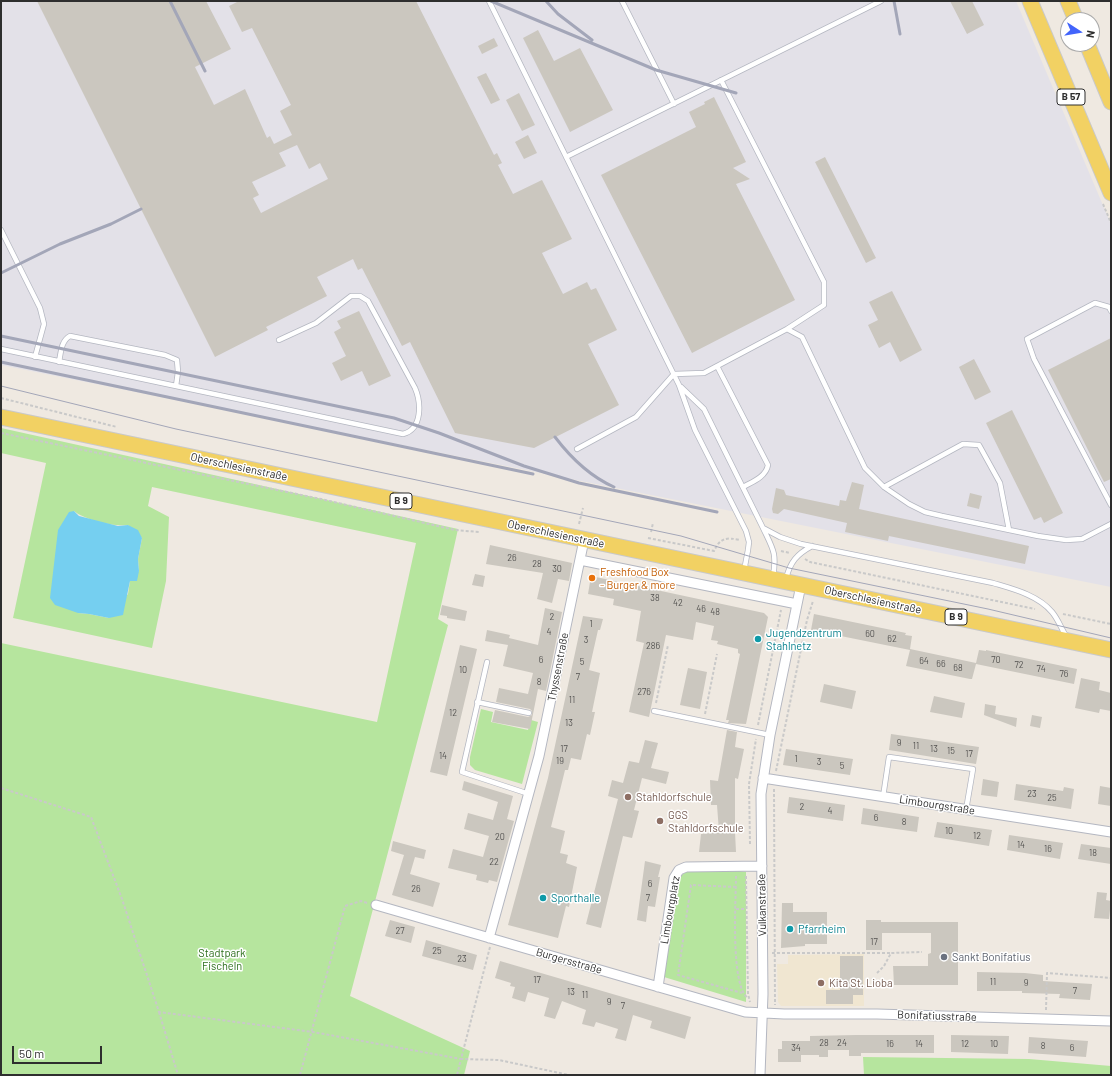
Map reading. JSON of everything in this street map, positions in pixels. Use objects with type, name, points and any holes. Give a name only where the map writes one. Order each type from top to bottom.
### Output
[{"type":"main road","name":"B 57","points":[[1030,1],[1111,193]]},
{"type":"main road","points":[[1068,1],[1073,12]]},
{"type":"main road","points":[[1090,52],[1110,98]]},
{"type":"main road","name":"Oberschlesienstraße","points":[[1,417],[580,534],[743,573],[1111,650]]},
{"type":"street","name":"Thyssenstraße","points":[[491,938],[548,719],[580,560],[580,534]]},
{"type":"street","name":"Oberschlesienstraße","points":[[580,560],[797,604]]},
{"type":"street","name":"Vulkanstraße","points":[[760,1075],[763,1014],[761,811],[763,778],[770,735],[801,585]]},
{"type":"street","name":"Limbourgstraße","points":[[763,778],[1111,832]]},
{"type":"street","name":"Limbourgplatz","points":[[658,987],[676,873],[682,868],[686,867],[762,866]]},
{"type":"street","name":"Burgersstraße","points":[[376,905],[740,1011],[763,1014]]},
{"type":"street","name":"Bonifatiusstraße","points":[[763,1014],[877,1014],[1111,1021]]},
{"type":"lane","points":[[489,1],[674,374],[695,430],[742,520],[749,542],[743,573]]},
{"type":"lane","points":[[622,1],[674,104]]},
{"type":"lane","points":[[566,157],[881,1]]},
{"type":"lane","points":[[578,449],[636,417],[674,374],[704,373],[787,329],[824,305],[824,282],[721,80]]},
{"type":"lane","points":[[1,230],[40,308],[44,324],[35,356]]},
{"type":"lane","points":[[1,349],[403,434],[413,428],[419,414],[420,401],[411,381],[368,301],[360,296],[351,296],[316,322],[279,340]]},
{"type":"lane","points":[[1111,311],[1109,307],[1095,302],[1027,339],[1034,359],[1111,505]]},
{"type":"lane","points":[[787,329],[802,337],[865,468],[884,487],[909,504],[925,512],[1038,536],[1071,540],[1082,539],[1111,524]]},
{"type":"lane","points":[[59,362],[61,348],[65,339],[70,336],[165,355],[177,360],[178,372],[176,386]]},
{"type":"lane","points":[[717,366],[768,465],[767,471],[761,477],[743,487]]},
{"type":"lane","points":[[679,385],[704,410],[773,549],[779,580]]},
{"type":"lane","points":[[884,487],[963,444],[979,445],[1000,484],[1009,530]]},
{"type":"lane","points":[[763,528],[780,537],[812,546],[993,583],[1023,593],[1043,603],[1052,612],[1069,641]]},
{"type":"lane","points":[[779,580],[797,555],[812,546]]},
{"type":"lane","points":[[487,662],[462,772],[529,794]]},
{"type":"lane","points":[[477,702],[529,713]]},
{"type":"lane","points":[[654,711],[770,735]]},
{"type":"lane","points":[[882,797],[889,757],[973,769],[966,810]]},
{"type":"path","points":[[1,398],[119,427]]},
{"type":"path","points":[[580,534],[583,508]]},
{"type":"path","points":[[572,523],[580,534]]},
{"type":"path","points":[[651,532],[653,523]]},
{"type":"path","points":[[646,538],[714,551],[719,541],[728,537],[749,542]]},
{"type":"path","points":[[773,549],[797,555],[810,562],[1111,624]]},
{"type":"path","points":[[773,1014],[776,1000],[775,781],[807,620],[814,598]]},
{"type":"path","points":[[654,711],[668,645]]},
{"type":"path","points":[[703,721],[717,654]]},
{"type":"path","points":[[1,788],[91,817],[122,899],[178,1075]]},
{"type":"path","points":[[736,866],[736,962],[742,993]]},
{"type":"path","points":[[736,887],[691,885],[678,975],[742,993],[749,999]]},
{"type":"path","points":[[300,1075],[313,1032],[345,906],[361,901],[376,905]]},
{"type":"path","points":[[736,909],[747,909]]},
{"type":"path","points":[[457,1075],[491,938]]},
{"type":"path","points":[[763,953],[922,952]]},
{"type":"path","points":[[877,973],[884,966],[891,953]]},
{"type":"path","points":[[1045,1019],[1047,973],[1111,978]]},
{"type":"path","points":[[159,1012],[313,1032],[461,1059],[499,1060],[569,1075]]},
{"type":"shaded area","points":[[1,1],[1016,1],[1111,224],[1111,587],[1,365]]},
{"type":"shaded area","name":"Kita St. Lioba","points":[[864,954],[864,1006],[781,1006],[778,1002],[777,964],[788,964],[788,955]]},
{"type":"green space","name":"Stadtpark Fischeln","points":[[1,428],[458,529],[438,619],[448,625],[350,996],[470,1051],[464,1075],[1,1075],[1,643],[377,722],[416,543],[152,487],[148,506],[169,517],[166,581],[152,648],[13,618],[46,463],[1,453]],"holes":[[[74,511],[100,522],[115,525],[128,525],[142,538],[138,559],[139,571],[130,581],[128,594],[109,618],[78,613]]]},
{"type":"green space","points":[[481,709],[493,712],[491,722],[528,730],[531,720],[538,722],[522,784],[475,770],[470,765],[470,757]]},
{"type":"green space","points":[[686,872],[746,872],[746,1002],[664,977],[680,876]]},
{"type":"green space","points":[[863,1057],[1029,1059],[1111,1066],[1111,1075],[864,1075]]},
{"type":"water","points":[[74,511],[79,516],[118,526],[128,525],[138,530],[142,538],[138,559],[139,571],[137,581],[130,581],[123,615],[109,618],[78,613],[55,605],[50,598],[58,530],[69,512]]},
{"type":"building","points":[[37,1],[206,1],[231,49],[195,67],[214,105],[245,89],[267,138],[270,136],[274,144],[292,135],[280,111],[291,105],[252,28],[242,32],[229,6],[239,1],[416,1],[494,155],[497,153],[502,163],[498,165],[513,194],[542,180],[572,239],[542,253],[563,294],[587,282],[591,290],[596,288],[617,330],[588,344],[619,405],[534,448],[455,433],[410,342],[402,346],[362,268],[358,270],[353,259],[317,277],[327,296],[266,327],[268,330],[215,357]],"holes":[[[297,145],[309,169],[320,163],[328,179],[261,213],[253,198],[259,195],[252,182],[286,166],[279,153]]]},
{"type":"building","points":[[950,1],[972,1],[984,25],[967,34]]},
{"type":"building","points":[[538,30],[554,61],[580,48],[613,110],[570,132],[523,38]]},
{"type":"building","points":[[494,38],[498,46],[482,54],[478,46]]},
{"type":"building","points":[[486,73],[500,100],[491,104],[477,77]]},
{"type":"building","points":[[519,93],[535,125],[522,131],[506,100]]},
{"type":"building","points":[[714,97],[746,162],[733,168],[750,179],[736,184],[795,300],[692,353],[601,175],[696,127],[689,112],[705,104],[704,102]]},
{"type":"building","points":[[528,135],[537,153],[524,159],[515,142]]},
{"type":"building","points":[[825,157],[876,258],[866,263],[815,162]]},
{"type":"building","points":[[892,291],[922,350],[900,362],[890,342],[879,348],[868,325],[878,320],[869,302]]},
{"type":"building","points":[[359,311],[391,376],[369,386],[362,371],[341,381],[332,363],[346,356],[334,332],[341,328],[337,321]]},
{"type":"building","points":[[1111,338],[1111,479],[1104,482],[1048,370]]},
{"type":"building","points":[[974,359],[991,392],[975,400],[959,367]]},
{"type":"building","points":[[1012,410],[1063,513],[1044,523],[1041,517],[1034,520],[986,423]]},
{"type":"building","points":[[852,482],[864,485],[859,509],[1029,546],[1025,564],[889,536],[888,541],[845,532],[847,523],[784,509],[778,514],[773,513],[772,509],[776,488],[784,490],[786,495],[839,506],[840,500],[846,501]]},
{"type":"building","points":[[970,493],[982,496],[979,509],[967,506]]},
{"type":"building","points":[[490,545],[572,563],[569,581],[558,579],[552,603],[537,599],[543,573],[486,564]]},
{"type":"building","points":[[475,574],[485,576],[483,587],[472,585]]},
{"type":"building","points":[[591,576],[764,613],[768,617],[746,724],[728,723],[729,720],[726,720],[740,654],[738,653],[738,649],[717,644],[718,641],[711,640],[714,626],[696,622],[693,640],[666,635],[649,717],[629,712],[644,643],[636,641],[641,611],[613,605],[614,599],[588,594]]},
{"type":"building","points":[[442,605],[467,611],[465,621],[447,618],[447,616],[440,615]]},
{"type":"building","points":[[545,608],[562,612],[546,691],[538,689],[530,729],[492,722],[495,710],[528,717],[532,715],[532,711],[530,709],[496,702],[499,688],[528,694],[533,673],[503,666],[508,645],[485,641],[487,630],[510,635],[509,638],[538,645]]},
{"type":"building","points":[[814,614],[906,633],[905,635],[912,636],[910,649],[976,663],[979,650],[986,650],[1077,669],[1074,684],[976,664],[972,679],[906,666],[910,650],[811,630]]},
{"type":"building","points":[[583,616],[603,619],[600,630],[598,630],[589,670],[600,673],[592,712],[595,712],[590,735],[587,734],[581,760],[571,758],[568,770],[565,770],[551,827],[565,831],[560,853],[568,855],[566,863],[577,867],[569,907],[566,906],[558,938],[508,925],[548,778]]},
{"type":"building","points":[[460,645],[477,649],[447,776],[430,772]]},
{"type":"building","points":[[688,668],[707,672],[700,709],[680,705]]},
{"type":"building","points":[[1081,678],[1100,682],[1099,690],[1111,693],[1111,711],[1100,709],[1099,713],[1075,708]]},
{"type":"building","points":[[824,684],[856,691],[852,709],[820,702]]},
{"type":"building","points":[[934,696],[965,703],[962,718],[930,712]]},
{"type":"building","points":[[985,704],[996,706],[995,714],[1017,718],[1016,727],[984,715]]},
{"type":"building","points":[[1032,715],[1042,717],[1040,728],[1030,726]]},
{"type":"building","points":[[727,730],[737,732],[735,747],[744,749],[738,779],[735,778],[735,825],[739,830],[735,832],[736,852],[699,852],[701,834],[719,832],[717,805],[711,805],[710,780],[718,781]]},
{"type":"building","points":[[891,734],[979,747],[976,764],[889,750]]},
{"type":"building","points":[[645,740],[658,743],[651,768],[669,772],[666,784],[642,778],[634,810],[639,811],[632,838],[623,836],[601,928],[586,924],[618,799],[608,796],[612,780],[623,783],[629,761],[639,763]]},
{"type":"building","points":[[786,749],[853,759],[850,775],[783,765]]},
{"type":"building","points":[[983,779],[999,782],[997,797],[981,795]]},
{"type":"building","points":[[464,781],[513,796],[507,819],[514,821],[497,882],[489,880],[488,883],[476,880],[477,875],[448,868],[453,849],[483,857],[489,836],[464,829],[468,813],[493,820],[498,802],[462,790]]},
{"type":"building","points":[[1016,784],[1063,791],[1064,787],[1074,789],[1071,809],[1014,800]]},
{"type":"building","points":[[1100,786],[1111,788],[1111,806],[1098,804]]},
{"type":"building","points":[[789,797],[845,805],[843,821],[787,813]]},
{"type":"building","points":[[863,808],[919,817],[917,832],[861,824]]},
{"type":"building","points":[[937,822],[992,830],[989,846],[934,837]]},
{"type":"building","points":[[1009,835],[1063,843],[1060,859],[1007,850]]},
{"type":"building","points":[[393,841],[426,850],[424,859],[415,857],[410,874],[440,883],[433,907],[392,895],[404,855],[391,851]]},
{"type":"building","points":[[1081,844],[1111,848],[1111,864],[1078,859]]},
{"type":"building","points":[[645,861],[661,865],[658,877],[660,877],[655,907],[648,906],[646,922],[637,920]]},
{"type":"building","points":[[1097,892],[1107,893],[1106,900],[1111,901],[1109,919],[1094,918]]},
{"type":"building","points":[[782,903],[793,903],[793,912],[827,912],[827,944],[805,944],[805,946],[781,948]]},
{"type":"building","points":[[390,920],[415,927],[411,943],[385,936]]},
{"type":"building","name":"Sankt Bonifatius","points":[[866,920],[881,920],[881,922],[958,922],[958,985],[894,985],[893,966],[928,966],[928,954],[931,953],[931,933],[882,933],[882,950],[866,950]]},
{"type":"building","points":[[426,940],[477,955],[473,970],[422,956]]},
{"type":"building","points":[[840,956],[863,956],[863,995],[853,995],[853,1004],[826,1004],[826,990],[840,990]]},
{"type":"building","points":[[500,961],[691,1017],[685,1039],[650,1028],[652,1021],[633,1015],[626,1041],[615,1038],[618,1029],[596,1022],[594,1027],[582,1024],[586,1010],[562,1001],[555,1019],[544,1016],[549,998],[528,992],[525,1002],[512,998],[515,987],[510,986],[511,983],[495,978]]},
{"type":"building","points":[[977,972],[1025,973],[1043,975],[1043,981],[1092,984],[1090,1000],[1059,998],[1060,994],[1022,993],[1022,991],[977,991]]},
{"type":"building","points":[[934,1035],[934,1053],[861,1053],[861,1056],[849,1056],[849,1050],[828,1050],[828,1057],[819,1057],[819,1055],[801,1055],[801,1062],[778,1062],[778,1049],[782,1049],[782,1041],[810,1041],[810,1036]]},
{"type":"building","points":[[951,1035],[1009,1036],[1008,1054],[951,1052]]},
{"type":"building","points":[[1029,1037],[1088,1041],[1086,1057],[1028,1053]]},
{"type":"tram line","points":[[1,386],[176,429],[681,536],[789,568],[988,609],[1111,638]]},
{"type":"railway","points":[[170,1],[205,71]]},
{"type":"railway","points":[[491,1],[656,70],[736,93]]},
{"type":"railway","points":[[546,1],[558,14],[592,40]]},
{"type":"railway","points":[[894,1],[900,34]]},
{"type":"railway","points":[[1,273],[60,244],[111,224],[141,209]]},
{"type":"railway","points":[[1,336],[394,418],[439,433],[524,466],[579,483],[717,512]]},
{"type":"railway","points":[[1,362],[533,474]]},
{"type":"railway","points":[[555,437],[581,466],[596,478],[614,487]]},
{"type":"place","name":"Freshfood Box - Burger & more","points":[[592,578]]},
{"type":"place","name":"Jugendzentrum Stahlnetz","points":[[758,639]]},
{"type":"place","name":"Stahldorfschule","points":[[628,797]]},
{"type":"place","name":"GGS Stahldorfschule","points":[[660,821]]},
{"type":"place","name":"Sporthalle","points":[[543,898]]},
{"type":"place","name":"Pfarrheim","points":[[790,929]]},
{"type":"place","name":"Sankt Bonifatius","points":[[944,957]]},
{"type":"place","name":"Kita St. Lioba","points":[[821,983]]}]
